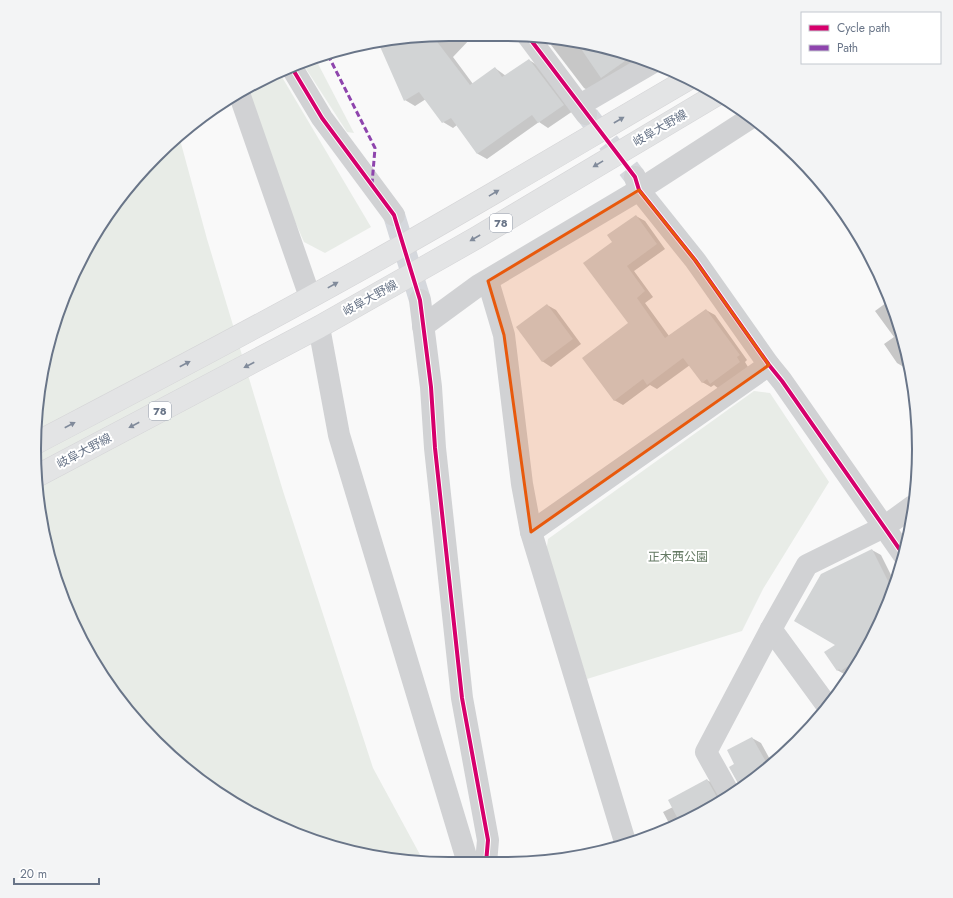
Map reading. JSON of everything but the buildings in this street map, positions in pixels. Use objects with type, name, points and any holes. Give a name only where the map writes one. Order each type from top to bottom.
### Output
[{"type":"main road","name":"78","points":[[41,440],[310,298],[461,213],[683,82]]},
{"type":"main road","name":"岐阜大野線","points":[[42,473],[283,346],[476,238],[711,98]]},
{"type":"street","points":[[532,42],[583,109],[646,67]]},
{"type":"street","points":[[294,72],[322,118],[394,215]]},
{"type":"street","points":[[241,98],[310,298]]},
{"type":"street","points":[[431,320],[483,283],[637,183],[746,121]]},
{"type":"street","points":[[637,183],[695,260],[899,549]]},
{"type":"street","points":[[483,283],[504,335],[522,484],[531,532],[624,839]]},
{"type":"street","points":[[420,300],[431,320],[431,387],[435,448],[462,698],[488,840],[487,857]]},
{"type":"street","points":[[319,326],[339,435],[466,857]]},
{"type":"street","points":[[531,532],[769,365]]},
{"type":"street","points":[[727,790],[706,752],[771,629],[807,565],[884,527],[908,510]]},
{"type":"street","points":[[771,629],[824,702]]},
{"type":"highlighted area","points":[[639,190],[695,260],[769,365],[531,532],[504,335],[488,281]]},
{"type":"green space","points":[[318,63],[354,133],[347,132],[305,68]]},
{"type":"green space","points":[[282,77],[371,227],[325,253],[304,242],[241,98]]},
{"type":"green space","points":[[181,142],[207,239],[283,491],[373,768],[421,856],[396,854],[369,849],[318,835],[269,815],[222,788],[180,756],[142,718],[125,697],[110,676],[83,629],[72,605],[55,555],[44,502],[41,449],[44,396],[55,343],[72,293],[83,269],[110,222],[142,180]]},
{"type":"green space","name":"正木西公園","points":[[754,391],[770,393],[829,482],[763,589],[742,631],[587,679],[546,553],[548,539]]},
{"type":"tunnel","points":[[588,116],[635,177]]},
{"type":"tunnel","points":[[394,215],[420,300]]},
{"type":"marked path","points":[[330,59],[375,148],[372,184]]},
{"type":"cycle path","points":[[532,42],[635,177],[639,190],[695,260],[899,549]]},
{"type":"cycle path","points":[[294,72],[322,118],[394,215],[420,300],[431,387],[435,448],[462,698],[488,840],[487,857]]}]
